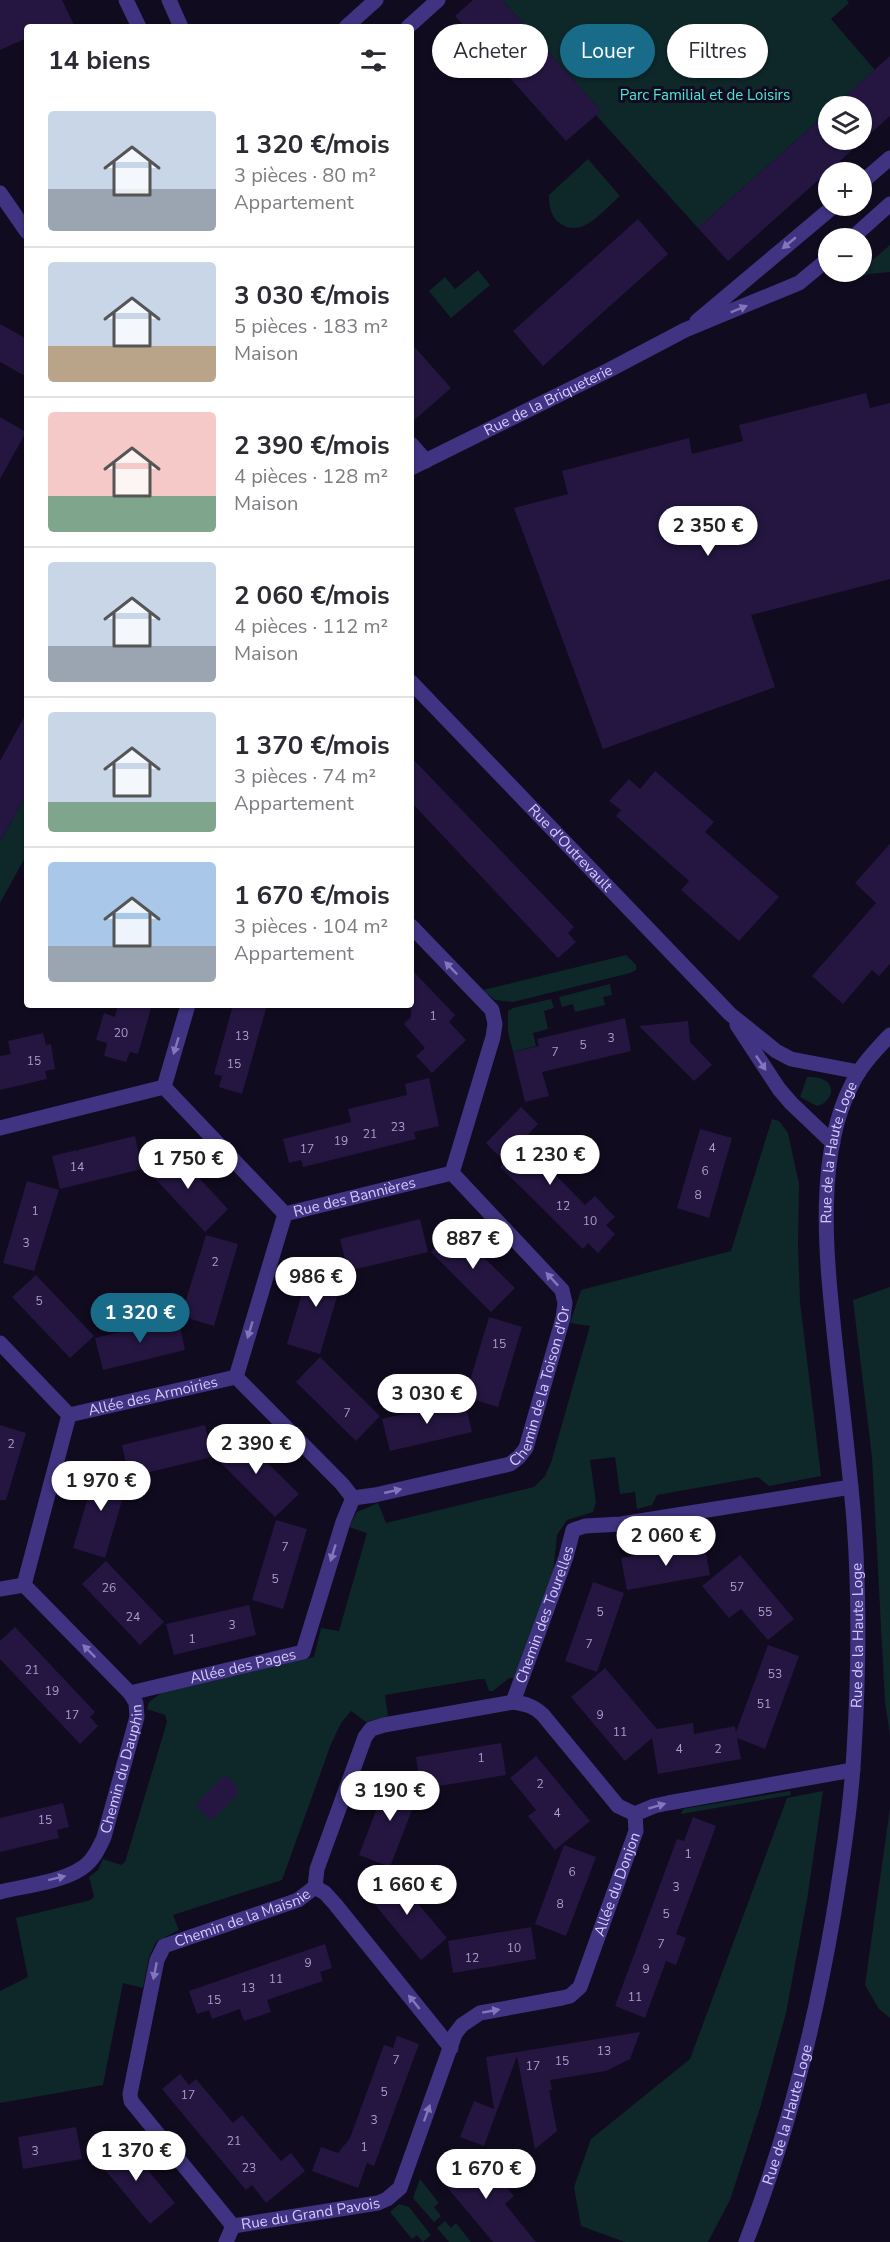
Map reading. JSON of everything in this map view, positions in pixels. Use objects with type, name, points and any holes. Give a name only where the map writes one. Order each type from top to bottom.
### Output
[{"type":"street","points":[[126,0],[137,24]]},
{"type":"street","points":[[169,0],[181,24]]},
{"type":"street","points":[[349,24],[376,0]]},
{"type":"street","points":[[411,24],[438,0]]},
{"type":"street","points":[[872,174],[890,158]]},
{"type":"street","points":[[0,193],[24,228]]},
{"type":"street","points":[[863,228],[890,204]]},
{"type":"street","name":"Rue de la Briqueterie","points":[[685,330],[822,216]]},
{"type":"street","name":"Rue de la Briqueterie","points":[[414,467],[685,330],[799,283],[818,268]]},
{"type":"street","points":[[414,447],[426,461]]},
{"type":"street","name":"Rue d'Outrevault","points":[[414,685],[730,1014],[776,1051],[790,1059],[859,1072]]},
{"type":"street","points":[[414,929],[492,1010],[495,1024],[452,1173]]},
{"type":"street","points":[[0,1130],[164,1087],[188,1008]]},
{"type":"street","name":"Rue d'Outrevault","points":[[730,1014],[779,1089],[833,1143]]},
{"type":"street","name":"Rue de la Haute Loge","points":[[746,2242],[792,2104],[811,2034],[843,1859],[853,1770],[859,1619],[851,1487],[827,1254],[827,1186],[833,1143],[851,1084],[890,1035]]},
{"type":"street","name":"Rue des Bannières","points":[[164,1087],[285,1214],[452,1173]]},
{"type":"street","name":"Chemin de la Toison d'Or","points":[[353,1498],[375,1496],[510,1464],[526,1448],[563,1318],[565,1304],[562,1290],[452,1173]]},
{"type":"street","points":[[285,1214],[236,1377],[342,1484],[353,1498]]},
{"type":"street","points":[[0,1343],[69,1415],[24,1585],[0,1589]]},
{"type":"street","name":"Allée des Armoiries","points":[[69,1415],[236,1377]]},
{"type":"street","name":"Chemin des Tourelles","points":[[635,1814],[618,1806],[543,1715],[534,1707],[513,1702],[566,1557],[573,1530],[851,1487]]},
{"type":"street","name":"Allée des Pages","points":[[130,1693],[303,1652],[343,1522],[353,1498]]},
{"type":"street","name":"Chemin du Dauphin","points":[[0,1892],[69,1875],[88,1863],[99,1849],[137,1717],[136,1703],[130,1693],[24,1585]]},
{"type":"street","points":[[315,1887],[317,1869],[365,1737],[371,1729],[513,1702]]},
{"type":"street","name":"Allée du Donjon","points":[[450,2048],[455,2034],[462,2025],[480,2013],[570,1996],[580,1987],[636,1832],[635,1814],[661,1804],[853,1770]]},
{"type":"street","name":"Chemin de la Maisnie","points":[[233,2226],[131,2101],[130,2094],[160,1952],[171,1943],[298,1900],[315,1887],[325,1893],[335,1904],[450,2048]]},
{"type":"street","name":"Rue du Grand Pavois","points":[[226,2242],[233,2226],[378,2203],[400,2188],[450,2048]]},
{"type":"green space","name":"Parc Familial et de Loisirs","points":[[502,0],[847,0],[849,3],[831,19],[875,70],[845,96],[818,96],[818,121],[698,228],[596,115],[600,110],[571,78],[655,78],[655,24],[560,24],[560,65],[548,52],[548,24],[523,24]]},
{"type":"green space","points":[[588,159],[620,196],[593,220],[577,228],[569,228],[561,224],[553,215],[549,195]]},
{"type":"green space","points":[[890,245],[890,272],[872,274],[872,260]]},
{"type":"green space","points":[[478,270],[490,285],[451,318],[429,291],[445,277],[455,289]]},
{"type":"green space","points":[[24,798],[24,859],[0,903],[0,842]]},
{"type":"green space","points":[[626,955],[636,965],[636,970],[630,973],[513,1002],[495,1000],[483,990]]},
{"type":"green space","points":[[610,984],[612,995],[603,997],[605,1005],[575,1012],[573,1004],[562,1007],[559,997]]},
{"type":"green space","points":[[551,999],[554,1008],[544,1011],[548,1029],[533,1033],[536,1046],[513,1052],[508,1032],[508,1011]]},
{"type":"green space","points":[[807,1077],[822,1079],[829,1085],[831,1092],[825,1103],[817,1106],[800,1097]]},
{"type":"green space","points":[[772,1119],[779,1121],[788,1133],[799,1184],[800,1302],[821,1476],[769,1486],[758,1477],[657,1495],[652,1505],[637,1509],[635,1492],[620,1494],[615,1457],[590,1460],[596,1502],[593,1512],[567,1520],[557,1535],[553,1574],[514,1678],[509,1678],[493,1691],[489,1691],[485,1679],[480,1679],[385,1695],[388,1716],[366,1722],[351,1711],[341,1723],[331,1744],[282,1880],[173,1915],[179,1930],[156,1942],[149,1957],[143,1988],[123,1983],[103,2085],[0,2103],[0,1991],[28,1977],[16,1918],[91,1900],[94,1896],[89,1877],[98,1870],[103,1859],[121,1865],[125,1862],[167,1722],[165,1715],[147,1709],[149,1702],[161,1693],[314,1657],[321,1628],[339,1631],[367,1533],[349,1527],[357,1512],[378,1503],[386,1523],[534,1487],[545,1476],[551,1463],[590,1326],[570,1323],[581,1290],[731,1251]]},
{"type":"green space","points":[[890,1287],[890,1735],[885,1702],[872,1457],[853,1300]]},
{"type":"green space","points":[[790,1791],[791,1795],[681,1814],[683,1809]]},
{"type":"green space","points":[[823,1791],[807,1900],[786,2013],[761,2105],[730,2200],[708,2242],[625,2242],[581,2226],[574,2187],[591,2139],[690,2059],[787,1798]]},
{"type":"green space","points":[[890,1808],[890,2018],[879,2009],[865,1985]]},
{"type":"green space","points":[[420,2179],[439,2203],[434,2207],[441,2216],[434,2222],[413,2198]]},
{"type":"green space","points":[[399,2204],[409,2207],[431,2235],[423,2242],[417,2235],[412,2239],[390,2212]]},
{"type":"green space","points":[[445,2221],[451,2228],[456,2223],[471,2242],[449,2242],[437,2228]]},
{"type":"building","points":[[0,0],[62,0],[74,24],[24,24],[24,39],[0,50]]},
{"type":"building","points":[[473,0],[502,0],[523,24],[462,24],[455,16]]},
{"type":"building","points":[[548,52],[560,65],[560,78],[572,78],[601,111],[566,141],[510,78],[548,78]]},
{"type":"building","points":[[890,56],[890,116],[872,132],[872,96],[845,96]]},
{"type":"building","points":[[818,121],[818,150],[852,150],[839,162],[818,162],[818,180],[728,261],[698,228]]},
{"type":"building","points":[[638,219],[668,254],[543,366],[513,331]]},
{"type":"building","points":[[0,324],[24,337],[24,375],[0,362]]},
{"type":"building","points":[[414,346],[451,388],[414,420]]},
{"type":"building","points":[[866,393],[870,408],[890,403],[890,579],[751,615],[775,687],[603,749],[514,508],[568,494],[562,471],[689,438],[692,454],[743,441],[739,425]]},
{"type":"building","points":[[0,417],[24,431],[24,436],[0,479]]},
{"type":"building","points":[[24,717],[24,798],[0,842],[0,761]]},
{"type":"building","points":[[414,760],[574,927],[568,933],[576,942],[558,958],[414,805]]},
{"type":"building","points":[[655,771],[714,822],[705,832],[779,897],[739,941],[681,890],[689,881],[616,816],[621,810],[609,801],[629,779],[640,789]]},
{"type":"building","points":[[890,844],[890,964],[879,976],[872,970],[843,1004],[812,976],[876,903],[855,883]]},
{"type":"building","points":[[414,972],[455,1015],[449,1022],[466,1040],[432,1073],[416,1056],[425,1048],[404,1024],[411,1017],[411,1008],[414,1008]]},
{"type":"building","points":[[117,1008],[151,1008],[138,1054],[130,1052],[126,1062],[104,1056],[107,1043],[96,1040],[104,1013],[115,1017]]},
{"type":"building","points":[[232,1008],[266,1008],[242,1094],[219,1087],[222,1076],[214,1074]]},
{"type":"building","points":[[625,1018],[631,1051],[542,1072],[549,1096],[525,1102],[513,1052],[539,1046],[537,1039]]},
{"type":"building","points":[[688,1021],[690,1042],[712,1065],[694,1081],[639,1026]]},
{"type":"building","points":[[43,1033],[46,1045],[51,1044],[55,1069],[45,1071],[47,1079],[0,1090],[0,1056],[11,1054],[8,1041]]},
{"type":"building","points":[[429,1078],[439,1126],[414,1132],[416,1139],[303,1167],[301,1160],[289,1163],[283,1139],[351,1122],[348,1109],[407,1095],[405,1084]]},
{"type":"building","points":[[521,1107],[538,1124],[522,1141],[585,1205],[595,1196],[615,1217],[606,1225],[615,1234],[598,1253],[588,1243],[583,1249],[500,1167],[505,1162],[486,1143]]},
{"type":"building","points":[[700,1129],[732,1138],[709,1218],[677,1208]]},
{"type":"building","points":[[135,1136],[142,1169],[60,1189],[52,1156],[77,1150],[77,1152]]},
{"type":"building","points":[[171,1148],[228,1209],[205,1232],[147,1170]]},
{"type":"building","points":[[27,1181],[59,1190],[34,1271],[3,1263]]},
{"type":"building","points":[[420,1219],[428,1252],[348,1271],[340,1239]]},
{"type":"building","points":[[454,1228],[515,1288],[491,1312],[431,1252]]},
{"type":"building","points":[[206,1235],[238,1244],[214,1326],[181,1316]]},
{"type":"building","points":[[311,1263],[344,1273],[320,1354],[287,1344]]},
{"type":"building","points":[[36,1275],[94,1336],[70,1358],[12,1297]]},
{"type":"building","points":[[489,1317],[522,1327],[498,1407],[465,1397]]},
{"type":"building","points":[[178,1318],[185,1350],[103,1370],[95,1338]]},
{"type":"building","points":[[320,1357],[380,1416],[356,1441],[296,1382]]},
{"type":"building","points":[[464,1399],[472,1432],[390,1451],[382,1419]]},
{"type":"building","points":[[0,1425],[26,1433],[6,1500],[0,1500]]},
{"type":"building","points":[[205,1425],[212,1457],[129,1477],[122,1445]]},
{"type":"building","points":[[237,1433],[299,1494],[275,1517],[214,1456]]},
{"type":"building","points":[[97,1467],[129,1477],[105,1558],[73,1548]]},
{"type":"building","points":[[276,1520],[307,1529],[283,1609],[252,1600]]},
{"type":"building","points":[[704,1543],[710,1575],[627,1590],[621,1558]]},
{"type":"building","points":[[740,1555],[794,1619],[768,1640],[741,1609],[729,1618],[702,1586]]},
{"type":"building","points":[[106,1561],[164,1622],[140,1645],[82,1584]]},
{"type":"building","points":[[593,1582],[624,1593],[597,1672],[565,1661]]},
{"type":"building","points":[[249,1605],[256,1635],[174,1655],[166,1624]]},
{"type":"building","points":[[15,1627],[95,1712],[90,1717],[98,1726],[80,1744],[0,1659],[0,1641]]},
{"type":"building","points":[[768,1645],[799,1656],[765,1749],[737,1738],[741,1759],[658,1774],[652,1738],[625,1761],[571,1697],[605,1668],[657,1729],[693,1723],[694,1734],[735,1726],[736,1732]]},
{"type":"building","points":[[501,1743],[506,1775],[421,1789],[416,1757]]},
{"type":"building","points":[[536,1756],[590,1821],[555,1850],[528,1816],[536,1810],[510,1778]]},
{"type":"building","points":[[225,1775],[237,1786],[237,1795],[211,1821],[195,1805]]},
{"type":"building","points":[[389,1777],[420,1789],[390,1867],[359,1855]]},
{"type":"building","points":[[63,1803],[69,1827],[57,1830],[59,1838],[0,1852],[0,1818]]},
{"type":"building","points":[[693,1817],[716,1826],[676,1934],[686,1938],[676,1965],[666,1961],[645,2018],[615,2006],[677,1839],[684,1841]]},
{"type":"building","points":[[564,1845],[596,1857],[566,1936],[535,1924]]},
{"type":"building","points":[[392,1873],[447,1938],[421,1960],[366,1894]]},
{"type":"building","points":[[531,1927],[536,1959],[453,1973],[448,1941]]},
{"type":"building","points":[[325,1944],[332,1968],[320,1972],[323,1981],[267,2000],[271,2012],[244,2021],[240,2009],[212,2019],[209,2010],[197,2014],[189,1991]]},
{"type":"building","points":[[640,2032],[630,2059],[606,2071],[550,2080],[552,2090],[549,2090],[557,2131],[535,2149],[517,2056],[484,2146],[460,2137],[474,2101],[494,2109],[486,2057]]},
{"type":"building","points":[[397,2036],[419,2044],[374,2166],[367,2163],[358,2188],[312,2171],[321,2147],[338,2153],[350,2138],[384,2045],[393,2048]]},
{"type":"building","points":[[180,2074],[189,2085],[196,2079],[233,2123],[242,2115],[281,2161],[291,2153],[305,2171],[266,2203],[252,2185],[246,2190],[162,2089]]},
{"type":"building","points":[[76,2127],[82,2159],[23,2169],[18,2137]]},
{"type":"building","points":[[122,2139],[175,2203],[150,2224],[97,2160]]},
{"type":"building","points":[[476,2151],[514,2196],[505,2204],[536,2242],[493,2242],[441,2180]]}]
